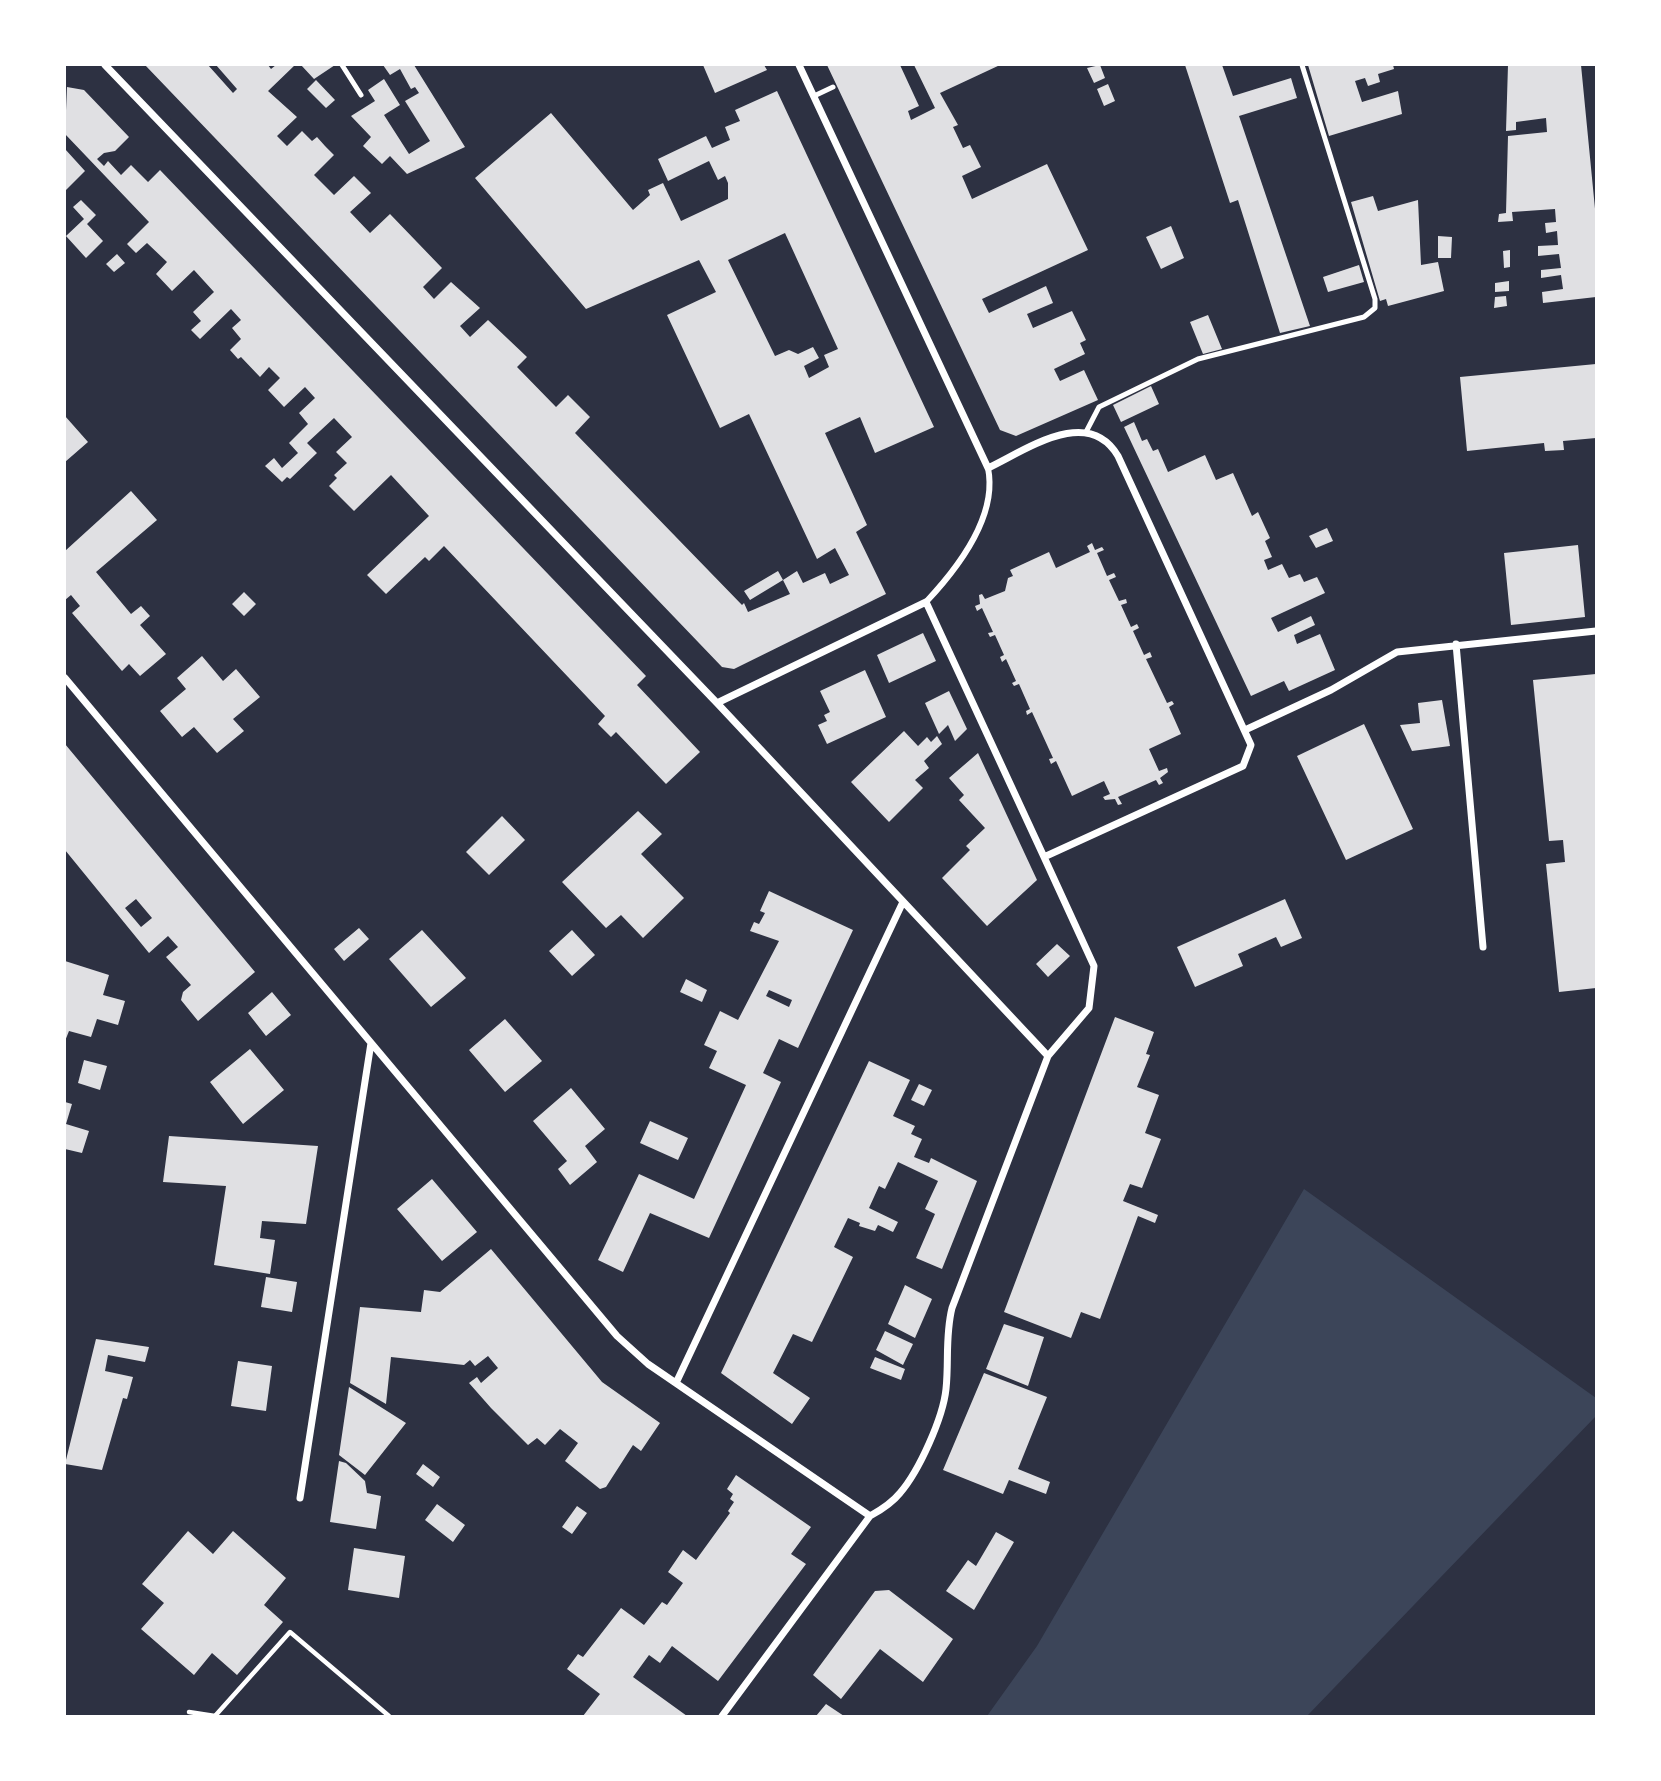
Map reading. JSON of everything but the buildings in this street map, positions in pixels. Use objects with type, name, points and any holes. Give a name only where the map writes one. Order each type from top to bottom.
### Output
[{"type":"street","points":[[105,65],[717,703],[902,904],[1048,1056]]},
{"type":"street","points":[[717,703],[926,602],[950,575],[973,538],[988,497],[988,468],[799,65]]},
{"type":"street","points":[[988,468],[1059,435],[1086,432],[1108,442],[1118,456],[1251,745],[1243,766],[1044,857]]},
{"type":"street","points":[[722,1716],[870,1516],[901,1493],[914,1473],[942,1409],[947,1372],[945,1345],[952,1308],[1048,1056],[1089,1008],[1094,966],[926,602]]},
{"type":"street","points":[[1245,730],[1331,690],[1397,652],[1596,631]]},
{"type":"street","points":[[1456,644],[1483,947]]},
{"type":"street","points":[[65,678],[617,1336],[648,1364],[870,1516]]},
{"type":"street","points":[[676,1383],[902,904]]},
{"type":"street","points":[[300,1498],[371,1043]]},
{"type":"lane","points":[[342,65],[361,95]]},
{"type":"lane","points":[[1086,432],[1099,407],[1198,359],[1364,317],[1375,308],[1375,299],[1302,65]]},
{"type":"lane","points":[[814,96],[833,87]]},
{"type":"path","points":[[189,1712],[215,1716],[290,1632],[389,1716]]},
{"type":"shaded area","points":[[1304,1189],[1596,1398],[1596,1416],[1307,1716],[987,1716],[1037,1646]]}]
